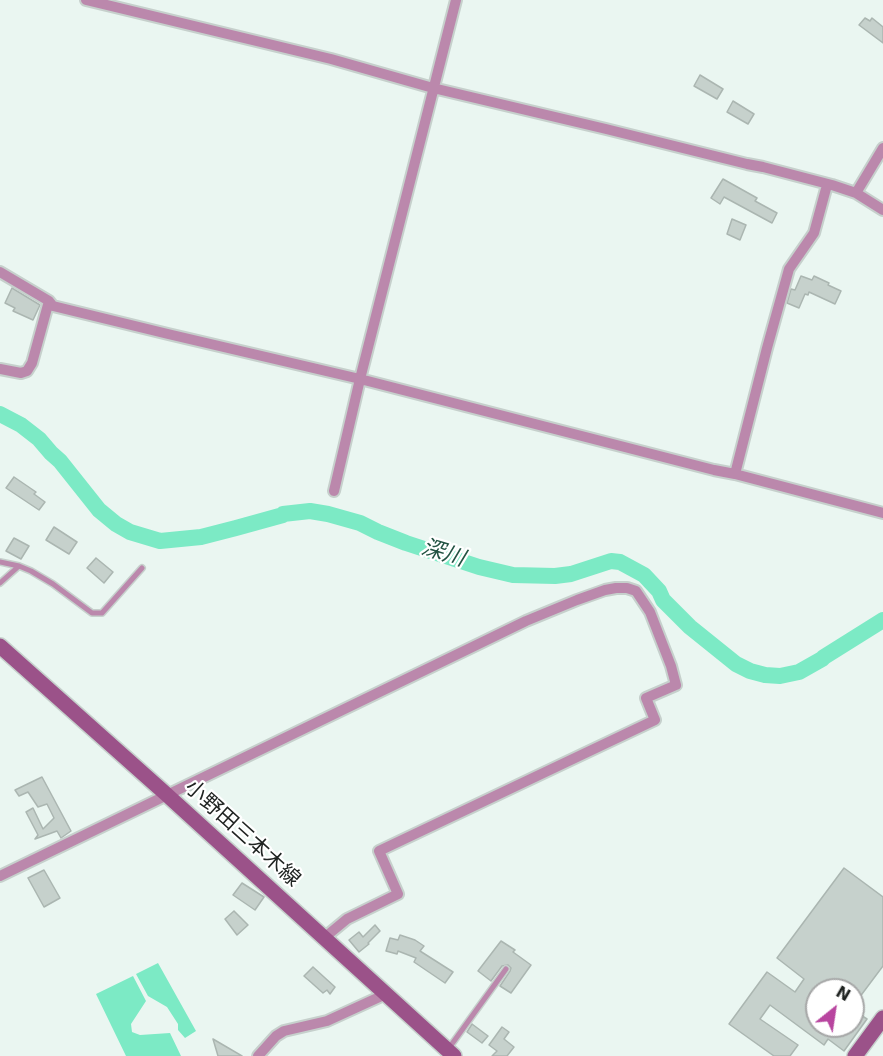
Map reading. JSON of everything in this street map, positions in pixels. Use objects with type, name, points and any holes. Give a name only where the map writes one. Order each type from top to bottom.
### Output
[{"type":"main road","name":"小野田三本木線","points":[[0,646],[451,1053]]},
{"type":"main road","points":[[855,1056],[883,1018]]},
{"type":"street","points":[[86,0],[331,59],[433,88],[763,167],[856,193],[883,210]]},
{"type":"street","points":[[334,490],[456,0]]},
{"type":"street","points":[[856,193],[883,148]]},
{"type":"street","points":[[735,474],[789,269],[814,233],[827,184]]},
{"type":"street","points":[[0,272],[49,301],[53,306],[360,379],[883,513]]},
{"type":"street","points":[[0,369],[21,373],[27,371],[32,363],[49,301]]},
{"type":"street","points":[[0,876],[526,621],[604,590],[627,588],[636,591],[651,612],[676,685],[646,698],[655,720],[379,851],[398,894],[347,919],[324,938]]},
{"type":"street","points":[[258,1056],[276,1036],[284,1031],[327,1021],[386,994]]},
{"type":"lane","points":[[0,562],[31,571],[92,613],[102,613],[142,568]]},
{"type":"lane","points":[[0,583],[19,566]]},
{"type":"lane","points":[[451,1053],[506,969]]},
{"type":"shaded area","points":[[158,963],[196,1031],[185,1038],[178,1030],[178,1024],[167,1007],[148,996],[136,974]]},
{"type":"shaded area","points":[[133,976],[146,1001],[131,1024],[132,1032],[140,1035],[170,1033],[181,1056],[126,1056],[96,994]]},
{"type":"building","points":[[865,18],[870,21],[872,18],[883,27],[883,43],[859,25]]},
{"type":"building","points":[[700,75],[723,89],[717,99],[694,86]]},
{"type":"building","points":[[733,101],[754,114],[748,124],[727,112]]},
{"type":"building","points":[[723,179],[757,198],[755,201],[777,213],[772,223],[724,197],[720,204],[711,198]]},
{"type":"building","points":[[732,219],[746,225],[740,240],[727,234]]},
{"type":"building","points":[[801,276],[812,280],[814,276],[841,291],[835,304],[809,292],[808,295],[805,294],[799,308],[787,303],[791,289],[795,290]]},
{"type":"building","points":[[12,288],[40,305],[33,320],[13,311],[15,308],[5,303]]},
{"type":"building","points":[[14,477],[36,492],[34,494],[45,502],[39,510],[6,488]]},
{"type":"building","points":[[54,527],[77,542],[69,554],[46,540]]},
{"type":"building","points":[[14,538],[29,546],[21,559],[6,551]]},
{"type":"building","points":[[96,558],[113,572],[104,583],[87,568]]},
{"type":"building","points":[[42,777],[71,831],[61,838],[57,831],[35,839],[38,835],[26,812],[33,808],[43,829],[54,818],[47,804],[38,807],[28,792],[19,796],[15,790]]},
{"type":"building","points":[[844,868],[883,897],[883,966],[865,990],[865,978],[805,978],[805,1031],[770,1005],[760,1019],[798,1045],[790,1056],[774,1056],[729,1024],[767,972],[795,992],[804,979],[777,958]]},
{"type":"building","points":[[44,870],[60,898],[44,907],[28,878]]},
{"type":"building","points":[[242,883],[264,897],[255,910],[233,895]]},
{"type":"building","points":[[234,911],[248,925],[237,935],[225,919]]},
{"type":"building","points":[[375,925],[380,931],[359,952],[349,940],[359,932],[363,937]]},
{"type":"building","points":[[400,935],[424,946],[420,951],[453,972],[445,983],[414,962],[416,958],[398,951],[397,954],[386,951],[390,938],[398,940]]},
{"type":"building","points":[[501,941],[531,965],[511,993],[500,986],[510,971],[511,968],[508,965],[502,966],[491,981],[478,971]]},
{"type":"building","points":[[313,967],[335,987],[330,994],[327,990],[323,993],[304,976]]},
{"type":"building","points":[[472,1024],[488,1036],[482,1043],[467,1032]]},
{"type":"building","points":[[502,1027],[509,1032],[504,1039],[514,1047],[507,1056],[492,1056],[497,1051],[489,1045]]},
{"type":"building","points":[[815,1038],[853,1038],[844,1051],[828,1039],[824,1045]]},
{"type":"building","points":[[213,1039],[242,1056],[218,1056]]},
{"type":"waterway","name":"深川","points":[[0,414],[21,425],[39,439],[60,461],[99,510],[116,524],[130,532],[160,541],[201,537],[283,514],[310,511],[360,523],[406,543],[479,567],[513,575],[555,576],[571,574],[611,561],[620,562],[644,575],[659,591],[663,600],[690,627],[736,664],[765,675],[780,676],[799,672],[883,620]]}]
